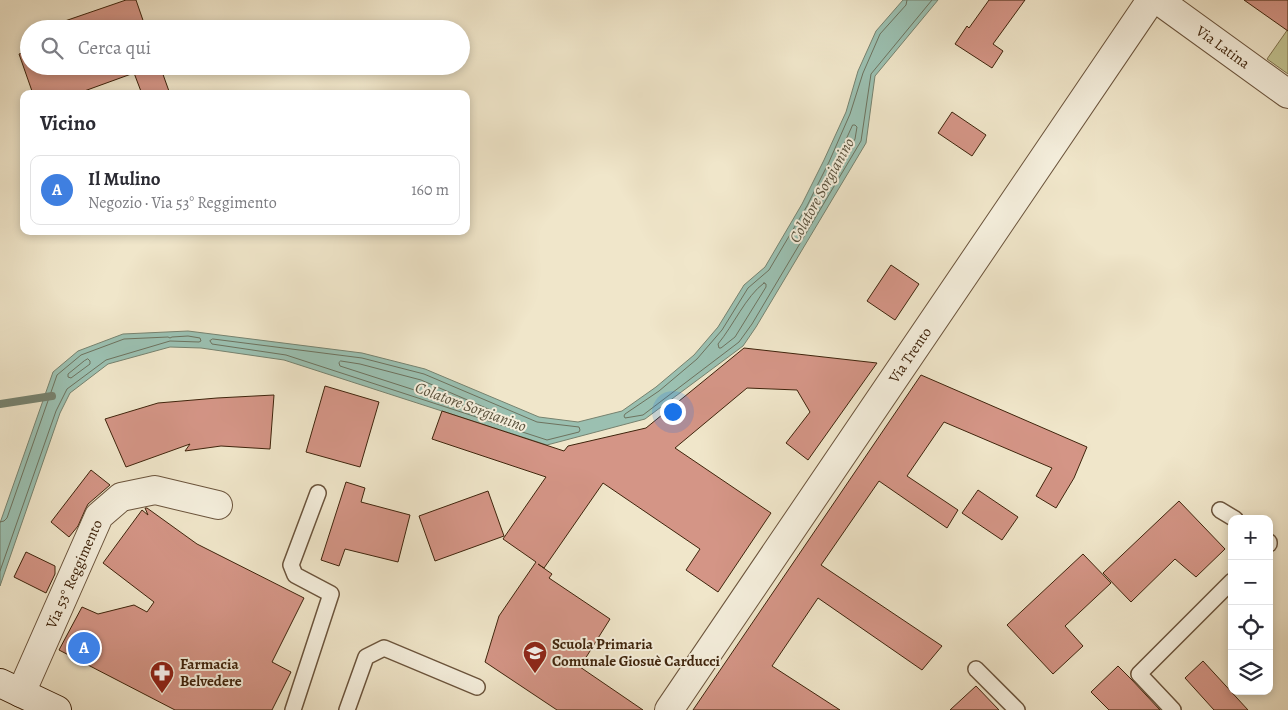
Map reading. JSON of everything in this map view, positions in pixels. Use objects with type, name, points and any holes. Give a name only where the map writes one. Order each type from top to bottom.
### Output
[{"type":"street","name":"Via Trento","points":[[669,710],[1151,0]]},
{"type":"street","name":"Via Latina","points":[[1158,0],[1288,94]]},
{"type":"street","name":"Via 53° Reggimento","points":[[7,691],[99,516],[122,497],[155,490],[218,505]]},
{"type":"street","points":[[7,691],[57,710]]},
{"type":"lane","points":[[293,710],[331,594],[295,575],[291,565],[318,493]]},
{"type":"lane","points":[[1220,510],[1228,515]]},
{"type":"lane","points":[[1173,710],[1139,674],[1228,585]]},
{"type":"lane","points":[[347,710],[366,656],[384,648],[477,687]]},
{"type":"lane","points":[[976,669],[1017,710]]},
{"type":"green space","points":[[1288,29],[1288,74],[1267,59]]},
{"type":"water","name":"Colatore Sorgianino","points":[[903,0],[938,0],[875,76],[866,143],[756,327],[743,346],[645,419],[547,445],[284,360],[201,348],[170,347],[108,364],[70,393],[60,413],[0,586],[0,523],[53,372],[78,351],[123,334],[188,331],[362,353],[425,369],[539,417],[578,422],[622,411],[656,387],[694,355],[718,327],[744,285],[765,267],[802,204],[824,160],[846,112],[858,71],[876,31]]},
{"type":"building","points":[[126,0],[136,0],[143,20],[68,20]]},
{"type":"building","points":[[989,0],[1025,0],[993,44],[1003,51],[992,68],[955,44],[967,26],[969,28]]},
{"type":"building","points":[[1244,0],[1288,0],[1288,31]]},
{"type":"building","points":[[26,75],[128,75],[87,90],[32,90]]},
{"type":"building","points":[[135,75],[163,75],[169,90],[140,90]]},
{"type":"building","points":[[952,112],[986,135],[972,156],[938,133]]},
{"type":"building","points":[[891,265],[919,284],[895,320],[867,301]]},
{"type":"building","points":[[744,348],[877,363],[808,460],[786,443],[810,412],[797,390],[747,388],[675,448],[771,513],[718,592],[686,570],[700,549],[603,483],[544,568],[538,564],[552,574],[549,578],[610,619],[580,667],[643,710],[557,710],[485,662],[499,616],[536,562],[503,539],[546,477],[432,439],[442,411],[564,451],[568,446],[646,428]]},
{"type":"building","points":[[921,375],[1087,447],[1074,478],[1056,508],[1036,496],[1052,468],[944,422],[907,476],[958,510],[947,528],[879,481],[821,565],[942,646],[922,670],[818,598],[772,666],[840,710],[693,710]]},
{"type":"building","points":[[325,386],[379,402],[360,467],[306,452]]},
{"type":"building","points":[[274,395],[270,449],[221,446],[185,451],[190,444],[126,467],[105,419],[158,403]]},
{"type":"building","points":[[91,470],[110,485],[88,504],[78,526],[69,537],[51,522]]},
{"type":"building","points":[[346,482],[365,488],[361,502],[410,515],[398,562],[345,549],[339,566],[321,560]]},
{"type":"building","points":[[978,490],[1018,517],[1002,540],[962,513]]},
{"type":"building","points":[[488,491],[504,536],[435,561],[419,516]]},
{"type":"building","points":[[1179,501],[1225,549],[1196,577],[1175,559],[1131,602],[1103,573]]},
{"type":"building","points":[[145,508],[197,544],[304,598],[272,662],[291,672],[272,710],[175,710],[59,650],[82,607],[98,614],[134,605],[147,612],[154,602],[103,563],[142,510],[148,515]]},
{"type":"building","points":[[26,552],[55,566],[55,574],[46,593],[14,577]]},
{"type":"building","points":[[1083,554],[1111,583],[1065,626],[1083,646],[1053,674],[1007,625]]},
{"type":"building","points":[[1203,661],[1228,688],[1228,695],[1234,695],[1248,710],[1214,710],[1185,678]]},
{"type":"building","points":[[1118,666],[1160,710],[1109,710],[1091,692]]},
{"type":"building","points":[[976,686],[999,710],[950,710]]},
{"type":"waterway","points":[[0,404],[52,396]]},
{"type":"place","name":"Il Mulino","points":[[84,648]]},
{"type":"place","name":"Scuola Primaria Comunale Giosuè Carducci","points":[[535,674]]},
{"type":"place","name":"Farmacia Belvedere","points":[[162,694]]}]
